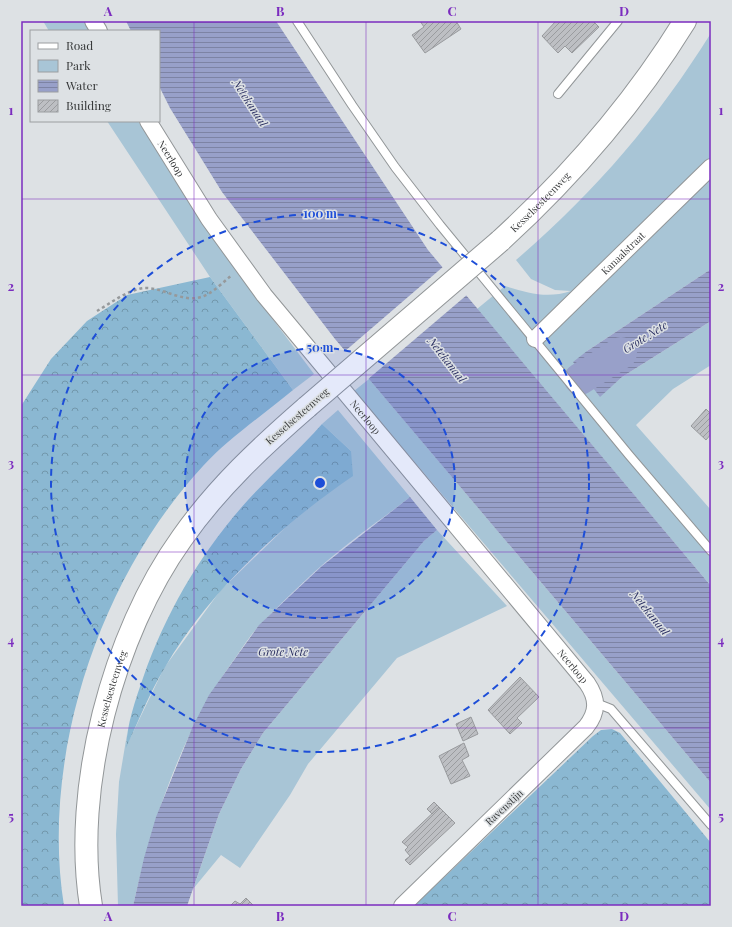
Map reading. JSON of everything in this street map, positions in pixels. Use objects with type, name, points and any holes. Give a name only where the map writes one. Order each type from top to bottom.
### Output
[{"type":"main road","name":"Kesselsesteenweg","points":[[91,906],[87,823],[95,757],[110,692],[137,615],[181,538],[221,488],[255,453],[526,218],[606,129],[648,74],[685,21]]},
{"type":"street","points":[[94,21],[98,30]]},
{"type":"street","name":"Neerloop","points":[[149,122],[209,219],[264,295],[587,683],[593,691],[596,703]]},
{"type":"street","name":"Kanaalstraat","points":[[535,339],[711,167]]},
{"type":"street","name":"Ravenstijn","points":[[402,906],[586,727],[592,720],[596,703]]},
{"type":"lane","points":[[297,21],[395,167],[440,225],[629,455],[711,551]]},
{"type":"lane","points":[[558,94],[618,21]]},
{"type":"lane","points":[[596,703],[610,709],[711,825]]},
{"type":"path","points":[[97,310],[132,291],[144,288],[197,298],[202,297],[230,277]]},
{"type":"green space","points":[[43,21],[85,21],[90,30],[48,30]]},
{"type":"green space","points":[[711,33],[711,269],[587,351],[600,396],[622,377],[711,321],[711,365],[673,389],[636,425],[711,510],[711,586],[477,309],[505,286],[530,293],[546,295],[554,295],[571,291],[555,290],[531,279],[516,260],[572,208],[622,154],[646,126]]},
{"type":"green space","points":[[108,122],[139,122],[235,269],[314,374],[293,390],[210,277]]},
{"type":"green space","points":[[210,277],[293,390],[235,436],[203,466],[166,511],[134,560],[107,614],[86,671],[70,730],[61,790],[59,849],[64,906],[21,906],[21,406],[51,359],[87,321],[127,295]]},
{"type":"green space","points":[[369,379],[711,783],[711,810],[354,391]]},
{"type":"green space","points":[[338,410],[410,497],[357,537],[303,582],[257,628],[249,639],[219,682],[201,712],[172,774],[150,839],[133,906],[118,906],[116,834],[119,782],[127,734],[126,747],[164,668],[220,591],[286,527],[318,500],[351,451],[322,424]]},
{"type":"green space","points":[[322,424],[351,451],[353,476],[326,495],[273,538],[224,587],[202,613],[164,669],[126,748],[134,704],[143,678],[162,630],[186,584],[215,540],[248,500]]},
{"type":"green space","points":[[437,530],[507,606],[397,658],[308,764],[290,795],[240,868],[221,855],[193,889],[219,814],[241,769],[263,733],[424,541]]},
{"type":"green space","points":[[612,729],[620,733],[711,843],[711,906],[414,906],[593,736],[601,730]]},
{"type":"water","name":"Netekanaal","points":[[126,21],[276,21],[428,250],[711,586],[711,783],[335,339],[222,192],[170,108],[160,88],[160,30],[130,30]]},
{"type":"water","points":[[711,269],[711,321],[622,377],[600,397],[573,362],[587,351]]},
{"type":"water","name":"Grote Nete","points":[[410,497],[437,530],[424,541],[263,733],[241,769],[219,814],[187,906],[133,906],[144,858],[156,817],[193,726],[209,695],[259,625],[322,566]]},
{"type":"pier","points":[[444,266],[468,294],[367,380],[344,352]]},
{"type":"building","points":[[420,21],[456,21],[461,29],[425,53],[412,35],[424,27]]},
{"type":"building","points":[[556,21],[593,21],[599,27],[572,53],[565,46],[558,53],[542,36]]},
{"type":"building","points":[[706,409],[711,414],[711,434],[706,440],[691,426]]},
{"type":"building","points":[[520,677],[539,697],[517,718],[522,723],[510,734],[488,710]]},
{"type":"building","points":[[471,717],[478,734],[463,741],[456,724]]},
{"type":"building","points":[[464,743],[469,756],[462,760],[470,776],[451,784],[439,756]]},
{"type":"building","points":[[434,802],[439,807],[432,814],[427,809]]},
{"type":"building","points":[[439,807],[455,823],[410,865],[405,860],[410,856],[405,850],[408,847],[402,842]]},
{"type":"building","points":[[246,898],[254,906],[230,906],[235,901],[240,904]]},
{"type":"waterway","name":"Grote Nete","points":[[580,379],[621,353]]}]
